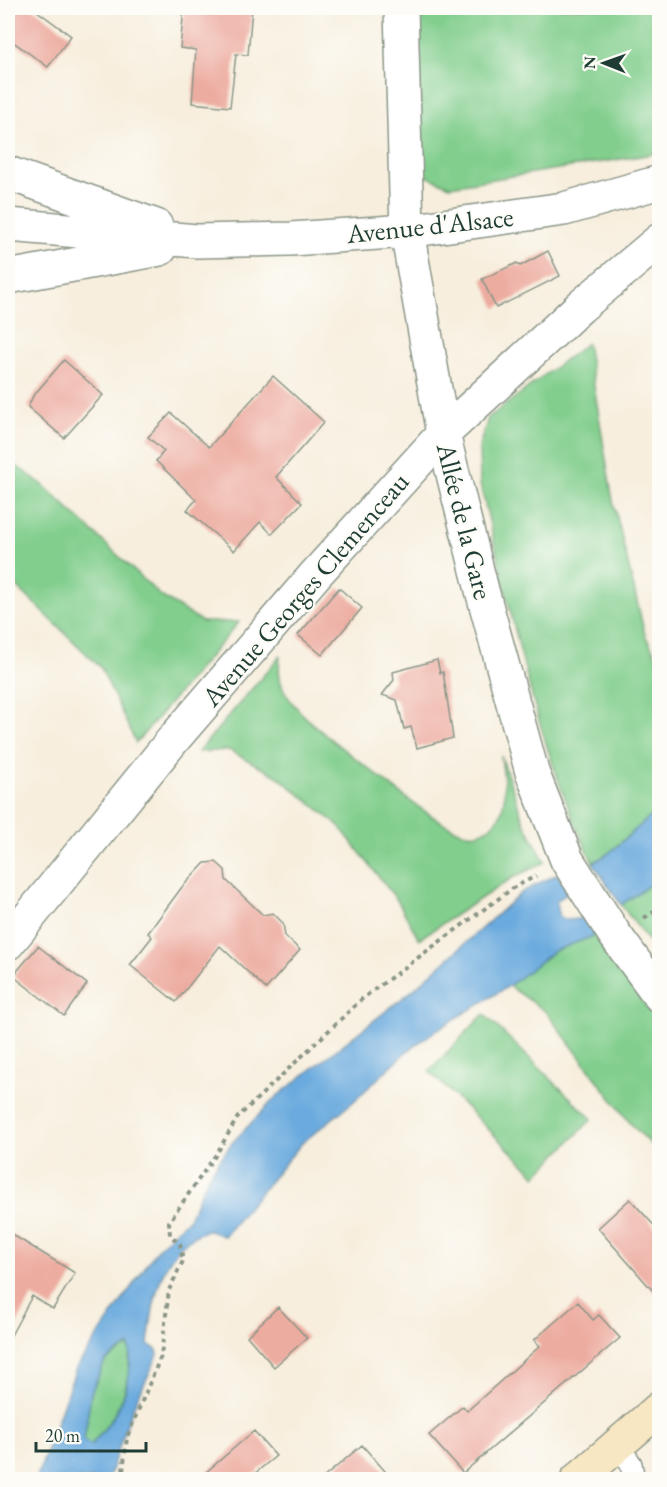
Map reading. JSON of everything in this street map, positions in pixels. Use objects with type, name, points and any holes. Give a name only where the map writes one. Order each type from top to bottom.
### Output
[{"type":"main road","points":[[577,1479],[660,1408]]},
{"type":"street","name":"Allée de la Gare","points":[[401,8],[407,231],[443,434],[532,772],[567,860],[615,935],[660,996]]},
{"type":"street","name":"Avenue d'Alsace","points":[[8,172],[197,242]]},
{"type":"street","name":"Avenue d'Alsace","points":[[8,225],[197,242],[407,231],[564,209],[660,182]]},
{"type":"street","name":"Avenue Georges Clemenceau","points":[[8,943],[247,654],[443,434],[580,307],[660,240]]},
{"type":"street","name":"Avenue d'Alsace","points":[[8,277],[26,276],[197,242]]},
{"type":"lane","points":[[617,1444],[631,1464],[634,1479]]},
{"type":"path","points":[[122,1479],[127,1437],[161,1356],[169,1290],[183,1261],[180,1244],[170,1235],[169,1222],[217,1154],[238,1118],[363,998],[513,888],[567,860]]},
{"type":"green space","points":[[417,8],[659,8],[659,153],[450,186],[421,174]]},
{"type":"green space","points":[[587,343],[612,496],[645,635],[660,663],[659,809],[609,853],[593,863],[555,772],[540,725],[480,484],[479,447],[488,418]]},
{"type":"green space","points":[[8,460],[42,484],[161,596],[202,622],[239,622],[136,743],[101,668],[8,578]]},
{"type":"green space","points":[[280,656],[279,668],[283,688],[310,721],[405,797],[457,830],[467,833],[484,831],[500,815],[504,790],[501,756],[524,822],[545,862],[512,878],[419,939],[397,900],[339,826],[277,776],[229,750],[198,752]]},
{"type":"green space","points":[[659,878],[659,955],[621,905]]},
{"type":"green space","points":[[599,934],[605,952],[659,1024],[659,1153],[630,1123],[546,1012],[509,986],[554,951]]},
{"type":"green space","points":[[484,1014],[592,1119],[536,1176],[429,1071]]},
{"type":"green space","points":[[130,1345],[128,1376],[122,1399],[110,1421],[91,1445],[84,1440],[91,1393],[105,1361]]},
{"type":"water","points":[[659,809],[659,878],[621,905],[593,863],[609,853]]},
{"type":"water","points":[[557,874],[569,891],[556,902],[560,917],[567,920],[587,918],[599,934],[554,951],[509,986],[435,1031],[405,1053],[353,1102],[302,1143],[224,1236],[207,1230],[191,1238],[178,1249],[162,1276],[153,1309],[148,1344],[157,1350],[158,1355],[132,1410],[108,1479],[36,1480],[76,1368],[158,1248],[189,1218],[209,1175],[231,1144],[276,1097],[414,989],[522,892]],"holes":[[[129,1345],[127,1387],[117,1411],[91,1445],[84,1440],[91,1393],[105,1361]]]},
{"type":"building","points":[[8,8],[33,8],[71,36],[48,67],[8,38]]},
{"type":"building","points":[[184,8],[252,8],[248,55],[236,54],[230,107],[192,103],[196,50],[180,48]]},
{"type":"building","points":[[548,251],[560,276],[496,308],[482,279],[517,263],[520,266]]},
{"type":"building","points":[[64,360],[103,395],[64,438],[28,407],[33,396]]},
{"type":"building","points":[[273,376],[324,422],[276,477],[302,503],[272,534],[260,522],[234,551],[187,510],[196,500],[156,461],[164,451],[148,437],[171,413],[209,447]]},
{"type":"building","points":[[339,588],[362,608],[322,655],[298,635]]},
{"type":"building","points":[[437,660],[440,673],[443,672],[453,738],[417,748],[411,727],[404,729],[397,700],[382,695],[394,680],[393,672]]},
{"type":"building","points":[[216,862],[225,870],[226,880],[263,915],[273,913],[283,923],[285,936],[300,950],[266,989],[220,946],[176,1002],[130,965],[152,937],[148,933],[182,887],[205,863]]},
{"type":"building","points":[[38,946],[87,984],[64,1016],[13,976]]},
{"type":"building","points":[[630,1199],[660,1232],[660,1299],[598,1228]]},
{"type":"building","points":[[8,1232],[75,1273],[53,1309],[32,1296],[8,1341]]},
{"type":"building","points":[[578,1302],[593,1320],[599,1315],[620,1338],[463,1473],[429,1435],[463,1406],[467,1411],[540,1346],[534,1340]]},
{"type":"building","points":[[278,1307],[307,1338],[274,1367],[247,1336]]},
{"type":"building","points":[[254,1431],[276,1456],[248,1479],[198,1479]]},
{"type":"building","points":[[362,1445],[392,1479],[322,1479]]}]
